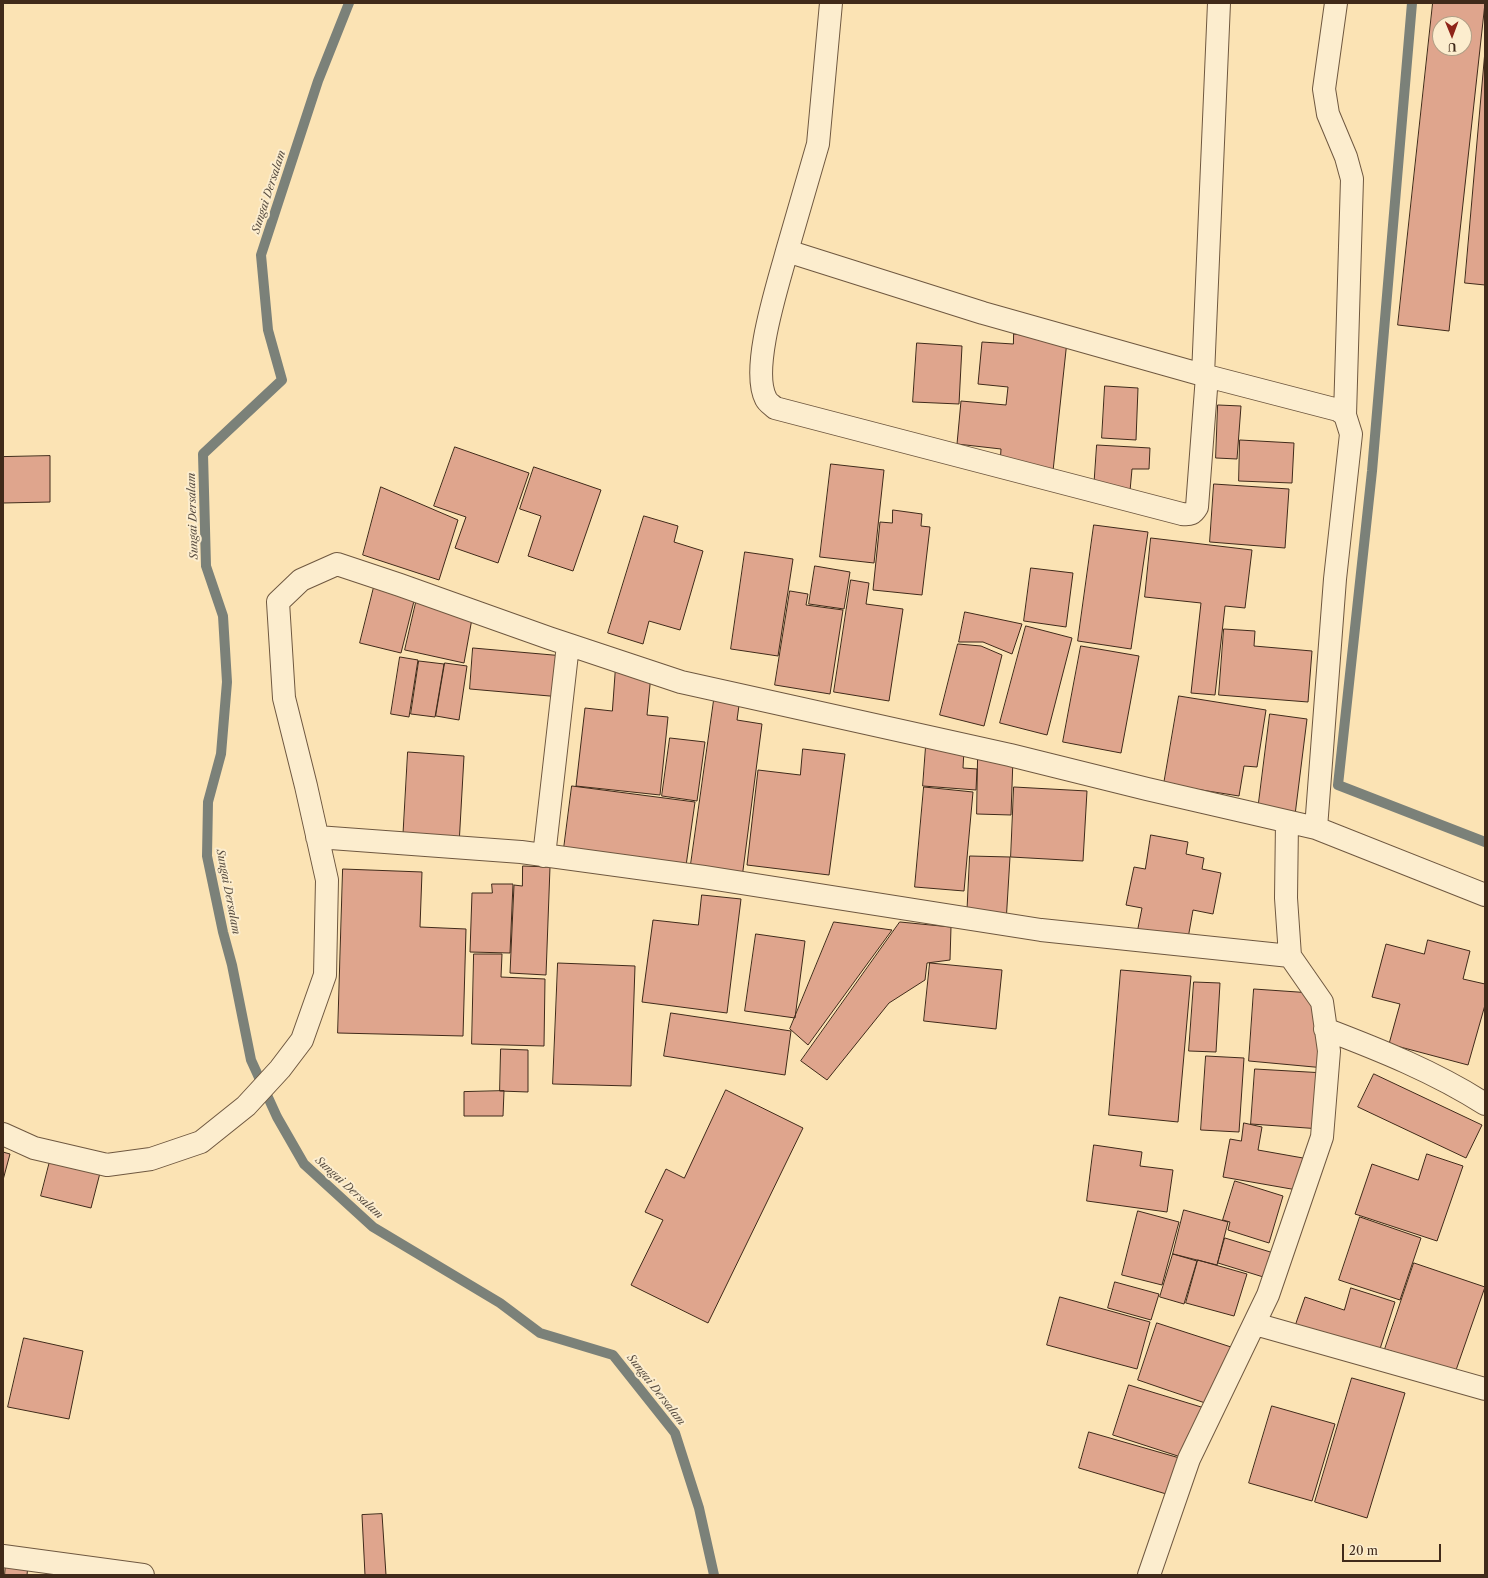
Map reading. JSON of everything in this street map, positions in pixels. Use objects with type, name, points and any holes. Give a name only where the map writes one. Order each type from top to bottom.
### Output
[{"type":"street","points":[[831,3],[818,144],[787,251],[767,329],[762,357],[761,373],[766,398],[770,404],[775,408],[1190,515],[1195,512],[1197,507],[1205,376],[1219,3]]},
{"type":"street","points":[[1316,828],[1335,579],[1351,434],[1345,415],[1352,178],[1346,157],[1328,114],[1324,89],[1336,3]]},
{"type":"street","points":[[787,251],[983,313],[1205,376],[1338,410],[1345,415]]},
{"type":"street","points":[[3,1134],[34,1148],[107,1165],[152,1159],[201,1142],[246,1106],[280,1069],[302,1040],[325,975],[327,880],[284,698],[278,602],[301,580],[337,564],[680,682],[1010,755],[1316,828],[1485,895]]},
{"type":"street","points":[[544,856],[568,644]]},
{"type":"street","points":[[1149,1575],[1189,1459],[1268,1295],[1322,1137],[1329,1051],[1322,1002],[1290,956],[1286,898],[1287,822]]},
{"type":"street","points":[[317,837],[521,852],[704,877],[1041,930],[1290,956]]},
{"type":"street","points":[[1326,1028],[1392,1055],[1470,1094],[1485,1104]]},
{"type":"street","points":[[1255,1324],[1485,1389]]},
{"type":"street","points":[[3,1556],[143,1575]]},
{"type":"building","points":[[1433,3],[1485,3],[1449,331],[1398,325]]},
{"type":"building","points":[[1485,51],[1485,285],[1465,283]]},
{"type":"building","points":[[1014,334],[1067,341],[1053,471],[1000,465],[1001,449],[957,444],[961,401],[1006,405],[1008,387],[978,384],[982,342],[1013,344]]},
{"type":"building","points":[[917,343],[962,346],[959,404],[913,402]]},
{"type":"building","points":[[1105,386],[1138,388],[1136,440],[1102,438]]},
{"type":"building","points":[[1218,405],[1241,406],[1237,459],[1216,458]]},
{"type":"building","points":[[1240,440],[1294,443],[1292,483],[1239,481]]},
{"type":"building","points":[[1097,445],[1150,448],[1149,469],[1132,469],[1130,491],[1094,489]]},
{"type":"building","points":[[455,447],[529,473],[498,563],[455,548],[466,517],[434,506]]},
{"type":"building","points":[[50,456],[50,502],[3,503],[3,457]]},
{"type":"building","points":[[831,464],[884,470],[874,563],[820,557]]},
{"type":"building","points":[[534,467],[601,490],[573,571],[528,556],[541,516],[520,509]]},
{"type":"building","points":[[1214,484],[1289,489],[1285,548],[1210,542]]},
{"type":"building","points":[[381,487],[458,520],[439,580],[363,555]]},
{"type":"building","points":[[893,510],[922,514],[921,526],[930,527],[922,595],[873,590],[880,522],[892,523]]},
{"type":"building","points":[[644,516],[678,526],[674,542],[703,551],[680,630],[649,621],[643,644],[608,633]]},
{"type":"building","points":[[1094,525],[1148,532],[1131,649],[1078,641]]},
{"type":"building","points":[[1151,538],[1252,550],[1245,608],[1225,606],[1215,695],[1191,693],[1201,603],[1145,597]]},
{"type":"building","points":[[745,552],[793,559],[778,656],[731,649]]},
{"type":"building","points":[[815,566],[850,572],[844,609],[809,604]]},
{"type":"building","points":[[1031,568],[1073,573],[1066,627],[1024,621]]},
{"type":"building","points":[[851,580],[869,583],[866,604],[903,609],[889,701],[834,692]]},
{"type":"building","points":[[375,583],[416,593],[401,653],[360,643]]},
{"type":"building","points":[[790,591],[808,594],[806,605],[843,610],[830,694],[775,685]]},
{"type":"building","points":[[418,594],[473,613],[464,663],[405,650]]},
{"type":"building","points":[[965,612],[1022,624],[1012,654],[983,642],[959,642]]},
{"type":"building","points":[[1026,626],[1072,638],[1047,735],[1000,723]]},
{"type":"building","points":[[1224,629],[1255,631],[1254,646],[1312,651],[1308,702],[1219,695]]},
{"type":"building","points":[[958,644],[981,646],[1002,655],[984,726],[940,715]]},
{"type":"building","points":[[1081,646],[1139,656],[1121,753],[1063,742]]},
{"type":"building","points":[[473,648],[564,656],[561,697],[470,689]]},
{"type":"building","points":[[400,657],[418,660],[409,717],[391,714]]},
{"type":"building","points":[[419,661],[444,664],[435,717],[411,714]]},
{"type":"building","points":[[445,663],[467,666],[459,720],[436,716]]},
{"type":"building","points":[[616,666],[651,675],[647,715],[668,717],[660,795],[576,786],[585,708],[612,711]]},
{"type":"building","points":[[715,693],[740,698],[737,720],[762,724],[742,878],[690,871]]},
{"type":"building","points":[[1179,696],[1266,710],[1257,767],[1244,766],[1239,796],[1164,784]]},
{"type":"building","points":[[1270,714],[1307,719],[1295,815],[1258,810]]},
{"type":"building","points":[[670,738],[705,742],[697,801],[662,796]]},
{"type":"building","points":[[926,746],[964,750],[963,768],[977,769],[976,790],[923,786]]},
{"type":"building","points":[[803,749],[845,754],[829,875],[747,865],[758,770],[800,775]]},
{"type":"building","points":[[408,752],[464,756],[459,845],[403,841]]},
{"type":"building","points":[[978,757],[1013,758],[1011,815],[977,814]]},
{"type":"building","points":[[572,786],[695,802],[685,873],[563,856]]},
{"type":"building","points":[[924,787],[973,792],[964,891],[915,887]]},
{"type":"building","points":[[1014,787],[1087,791],[1083,861],[1011,857]]},
{"type":"building","points":[[1151,835],[1188,842],[1186,854],[1204,858],[1202,869],[1221,873],[1213,914],[1193,910],[1187,944],[1136,938],[1142,908],[1126,905],[1134,867],[1145,869]]},
{"type":"building","points":[[970,856],[1010,857],[1006,923],[967,918]]},
{"type":"building","points":[[523,866],[550,867],[546,975],[510,973],[514,885],[522,886]]},
{"type":"building","points":[[343,869],[422,872],[420,927],[466,929],[463,1036],[338,1033]]},
{"type":"building","points":[[492,884],[513,884],[510,953],[470,952],[472,893],[492,893]]},
{"type":"building","points":[[702,895],[741,899],[727,1013],[642,1002],[653,920],[698,925]]},
{"type":"building","points":[[834,922],[892,930],[808,1045],[790,1029]]},
{"type":"building","points":[[900,922],[951,927],[950,960],[927,963],[925,980],[889,1003],[827,1080],[801,1061]]},
{"type":"building","points":[[756,934],[805,941],[795,1018],[745,1011]]},
{"type":"building","points":[[1428,940],[1470,951],[1463,979],[1485,984],[1485,1005],[1468,1065],[1389,1044],[1400,1004],[1372,997],[1386,944],[1424,954]]},
{"type":"building","points":[[474,954],[502,954],[501,977],[545,979],[544,1046],[472,1044]]},
{"type":"building","points":[[558,963],[635,966],[631,1086],[553,1084]]},
{"type":"building","points":[[930,963],[1002,970],[996,1029],[924,1021]]},
{"type":"building","points":[[1121,970],[1191,976],[1178,1122],[1109,1115]]},
{"type":"building","points":[[1194,982],[1220,983],[1216,1052],[1189,1051]]},
{"type":"building","points":[[1254,989],[1312,993],[1325,1068],[1249,1061]]},
{"type":"building","points":[[671,1013],[791,1031],[785,1075],[664,1056]]},
{"type":"building","points":[[501,1049],[528,1050],[528,1092],[500,1091]]},
{"type":"building","points":[[1206,1056],[1244,1058],[1239,1132],[1201,1130]]},
{"type":"building","points":[[1255,1069],[1325,1073],[1321,1129],[1251,1124]]},
{"type":"building","points":[[1374,1074],[1482,1125],[1466,1158],[1358,1107]]},
{"type":"building","points":[[726,1090],[803,1128],[708,1323],[631,1285],[663,1220],[645,1212],[666,1169],[684,1178]]},
{"type":"building","points":[[504,1091],[503,1116],[464,1116],[464,1092]]},
{"type":"building","points":[[1244,1123],[1262,1127],[1258,1150],[1303,1158],[1297,1190],[1223,1177],[1230,1139],[1241,1141]]},
{"type":"building","points":[[1094,1145],[1142,1152],[1140,1166],[1173,1170],[1167,1212],[1087,1201]]},
{"type":"building","points":[[3,1152],[10,1154],[3,1180]]},
{"type":"building","points":[[1427,1154],[1463,1166],[1437,1241],[1355,1214],[1372,1164],[1418,1180]]},
{"type":"building","points":[[50,1161],[100,1173],[91,1208],[41,1196]]},
{"type":"building","points":[[1235,1181],[1283,1196],[1269,1243],[1228,1230],[1230,1222],[1223,1220]]},
{"type":"building","points":[[1184,1210],[1228,1222],[1217,1265],[1173,1254]]},
{"type":"building","points":[[1138,1211],[1179,1222],[1162,1285],[1122,1275]]},
{"type":"building","points":[[1360,1217],[1421,1238],[1400,1300],[1339,1280]]},
{"type":"building","points":[[1225,1238],[1280,1255],[1273,1280],[1218,1263]]},
{"type":"building","points":[[1173,1254],[1197,1261],[1184,1304],[1160,1297]]},
{"type":"building","points":[[1198,1260],[1247,1274],[1234,1316],[1186,1303]]},
{"type":"building","points":[[1414,1263],[1485,1287],[1455,1373],[1385,1349]]},
{"type":"building","points":[[1115,1282],[1159,1294],[1151,1320],[1108,1308]]},
{"type":"building","points":[[1351,1288],[1395,1302],[1379,1352],[1295,1326],[1305,1297],[1344,1310]]},
{"type":"building","points":[[1060,1297],[1150,1322],[1137,1369],[1047,1345]]},
{"type":"building","points":[[1157,1323],[1231,1347],[1211,1405],[1138,1380]]},
{"type":"building","points":[[24,1338],[83,1351],[69,1419],[8,1407]]},
{"type":"building","points":[[1352,1378],[1405,1393],[1367,1518],[1315,1502]]},
{"type":"building","points":[[1129,1385],[1211,1410],[1187,1459],[1113,1435]]},
{"type":"building","points":[[1272,1406],[1335,1424],[1312,1501],[1249,1483]]},
{"type":"building","points":[[1089,1432],[1183,1459],[1173,1496],[1079,1468]]},
{"type":"building","points":[[382,1514],[386,1575],[365,1575],[362,1515]]},
{"type":"building","points":[[6,1562],[28,1565],[27,1575],[5,1575]]},
{"type":"waterway","name":"Sungai Dersalam","points":[[349,3],[318,81],[261,255],[268,330],[282,380],[203,454],[206,566],[223,616],[227,682],[221,754],[208,802],[207,856],[223,932],[232,965],[251,1060],[277,1117],[304,1164],[373,1227],[500,1303],[540,1333],[613,1355],[675,1433],[699,1508],[714,1575]]},
{"type":"waterway","points":[[1412,3],[1372,471],[1338,785],[1485,842]]}]
